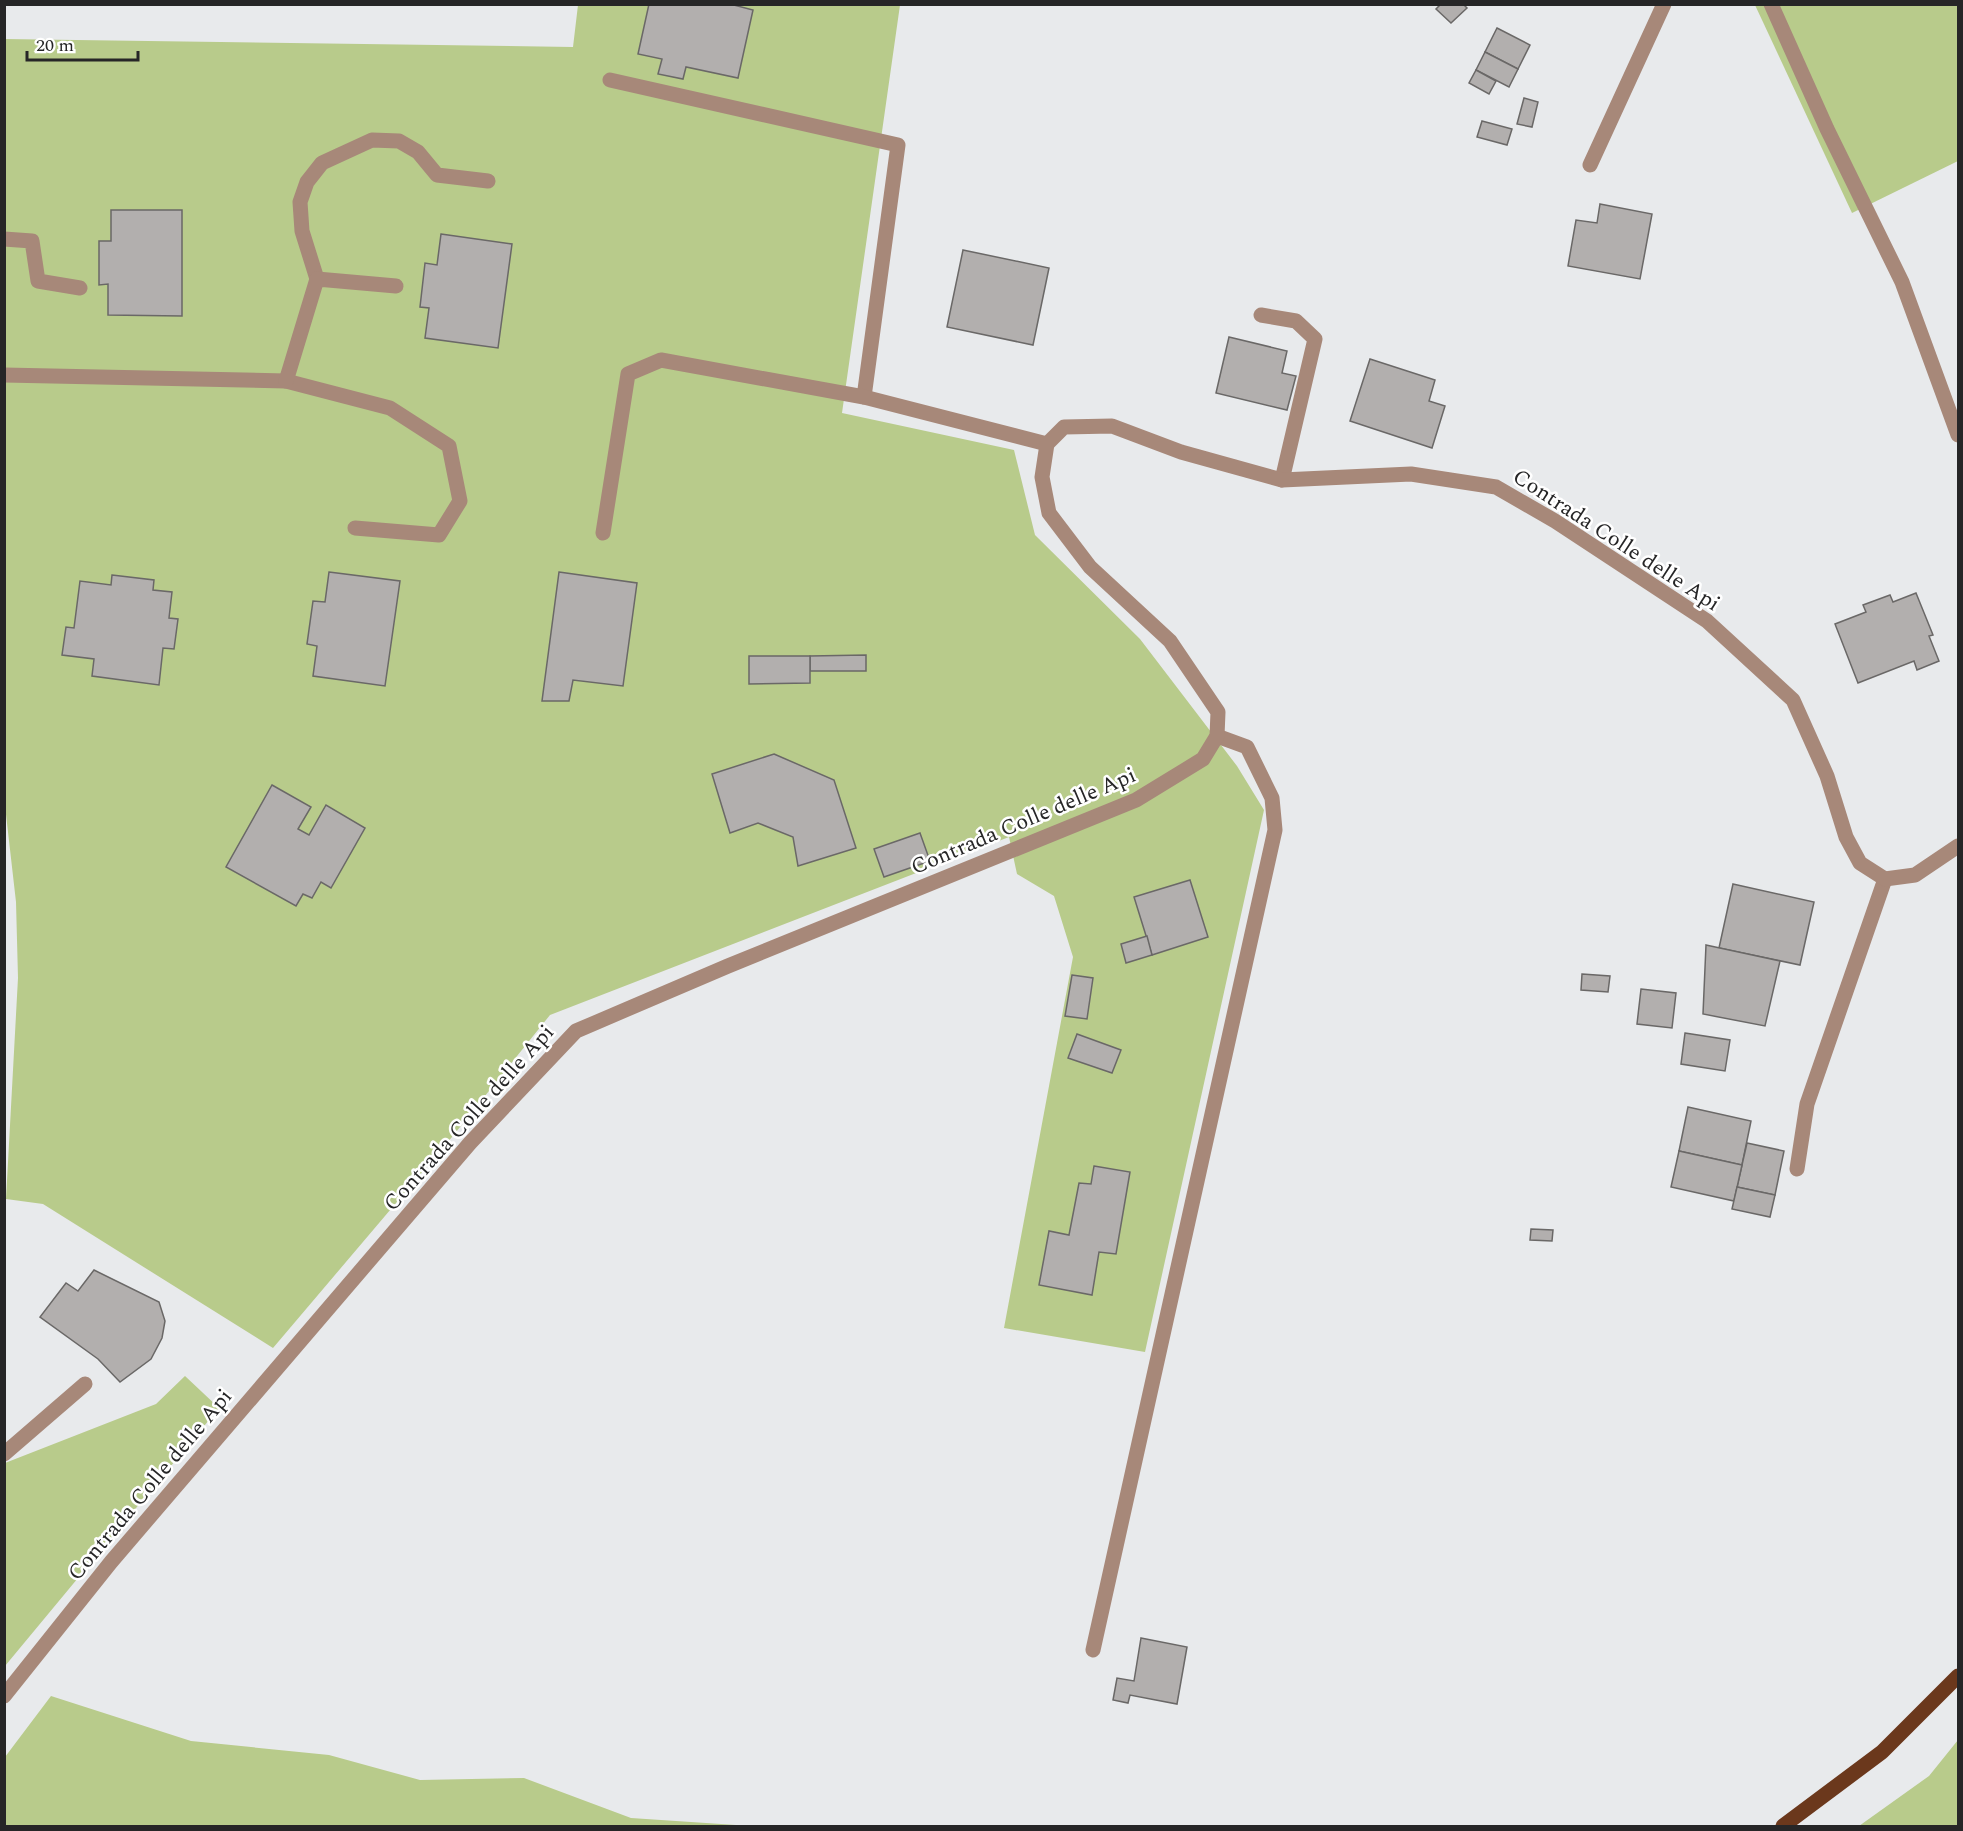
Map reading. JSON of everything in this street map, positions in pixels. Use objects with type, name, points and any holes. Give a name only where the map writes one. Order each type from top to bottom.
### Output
[{"type":"main road","points":[[1783,1827],[1881,1752],[1959,1676]]},
{"type":"street","points":[[1590,165],[1664,4]]},
{"type":"street","points":[[1771,4],[1827,129],[1902,282],[1959,435]]},
{"type":"street","points":[[610,80],[898,145],[864,397]]},
{"type":"street","points":[[286,381],[317,279],[302,231],[300,202],[307,182],[322,163],[372,140],[399,141],[418,152],[437,175],[488,181]]},
{"type":"street","points":[[4,238],[32,241],[39,281],[80,288]]},
{"type":"street","points":[[317,279],[396,286]]},
{"type":"street","points":[[1262,315],[1296,321],[1315,339],[1282,480]]},
{"type":"street","points":[[603,533],[628,374],[661,360],[864,397],[1047,444],[1042,477],[1049,513],[1090,567],[1170,641],[1218,712],[1217,736],[1247,747],[1272,798],[1275,830],[1093,1650]]},
{"type":"street","points":[[4,375],[286,381],[390,408],[449,446],[460,501],[439,535],[355,528]]},
{"type":"street","name":"Contrada Colle delle Api","points":[[1047,444],[1064,427],[1112,426],[1181,452],[1282,480],[1411,474],[1496,487],[1555,521],[1707,621],[1793,700],[1827,776],[1846,837],[1860,863],[1885,879]]},
{"type":"street","name":"Contrada Colle delle Api","points":[[4,1696],[111,1562],[423,1197],[470,1143],[576,1031],[728,966],[1136,800],[1203,759],[1217,736]]},
{"type":"street","points":[[1797,1169],[1807,1104],[1885,879],[1915,875],[1959,846]]},
{"type":"street","points":[[4,1454],[85,1384]]},
{"type":"green space","points":[[578,5],[900,5],[842,413],[1014,450],[1035,535],[1140,639],[1237,766],[1264,810],[1145,1352],[1004,1328],[1073,957],[1054,896],[1017,874],[1009,837],[550,1015],[452,1137],[273,1348],[43,1204],[6,1199],[18,978],[16,902],[4,797],[4,39],[573,47]]},
{"type":"green space","points":[[1755,5],[1958,5],[1958,161],[1852,213]]},
{"type":"green space","points":[[185,1376],[219,1408],[5,1666],[5,1463],[156,1404]]},
{"type":"green space","points":[[51,1696],[191,1741],[329,1755],[420,1780],[524,1778],[631,1818],[751,1826],[5,1826],[5,1757]]},
{"type":"green space","points":[[1958,1740],[1958,1826],[1859,1826],[1929,1776]]},
{"type":"building","points":[[649,4],[730,4],[753,10],[738,78],[686,67],[683,79],[658,74],[662,59],[638,54]]},
{"type":"building","points":[[1441,4],[1463,4],[1467,8],[1451,23],[1436,9]]},
{"type":"building","points":[[1497,28],[1530,45],[1518,69],[1485,52]]},
{"type":"building","points":[[1485,52],[1518,69],[1509,87],[1476,70]]},
{"type":"building","points":[[1476,70],[1496,81],[1489,94],[1469,83]]},
{"type":"building","points":[[1524,98],[1538,102],[1532,127],[1517,124]]},
{"type":"building","points":[[1482,121],[1512,129],[1507,145],[1477,137]]},
{"type":"building","points":[[1600,204],[1652,214],[1640,279],[1568,266],[1576,220],[1597,223]]},
{"type":"building","points":[[111,210],[182,210],[182,316],[108,315],[108,284],[99,285],[99,241],[111,241]]},
{"type":"building","points":[[441,234],[512,244],[498,348],[425,338],[429,308],[420,307],[425,263],[437,265]]},
{"type":"building","points":[[963,250],[1049,268],[1033,345],[947,327]]},
{"type":"building","points":[[1229,337],[1287,351],[1282,373],[1296,376],[1287,410],[1216,393]]},
{"type":"building","points":[[1370,359],[1435,380],[1429,401],[1445,406],[1432,448],[1350,421]]},
{"type":"building","points":[[329,572],[400,581],[385,686],[313,676],[317,646],[307,644],[313,601],[325,602]]},
{"type":"building","points":[[559,572],[637,583],[623,686],[573,680],[569,701],[542,701]]},
{"type":"building","points":[[112,575],[154,580],[153,590],[172,592],[169,618],[178,619],[174,649],[163,648],[159,685],[92,676],[94,659],[62,655],[66,627],[74,628],[80,581],[111,585]]},
{"type":"building","points":[[1916,593],[1933,635],[1929,636],[1939,661],[1917,670],[1914,661],[1858,683],[1835,624],[1866,612],[1863,605],[1890,595],[1893,602]]},
{"type":"building","points":[[866,655],[866,671],[810,671],[810,656]]},
{"type":"building","points":[[749,656],[810,656],[810,683],[749,684]]},
{"type":"building","points":[[774,754],[834,780],[856,848],[798,866],[793,837],[758,823],[730,833],[712,774]]},
{"type":"building","points":[[272,785],[311,807],[298,829],[309,835],[326,805],[365,828],[331,888],[321,882],[312,898],[303,894],[296,906],[226,867]]},
{"type":"building","points":[[920,833],[930,861],[884,877],[874,849]]},
{"type":"building","points":[[1190,880],[1208,937],[1152,955],[1134,897]]},
{"type":"building","points":[[1733,884],[1814,902],[1800,965],[1719,948]]},
{"type":"building","points":[[1147,936],[1152,955],[1126,963],[1121,944]]},
{"type":"building","points":[[1706,945],[1780,961],[1765,1026],[1703,1014]]},
{"type":"building","points":[[1582,974],[1610,976],[1608,992],[1581,990]]},
{"type":"building","points":[[1072,975],[1093,978],[1087,1019],[1065,1016]]},
{"type":"building","points":[[1641,989],[1676,993],[1672,1028],[1637,1024]]},
{"type":"building","points":[[1685,1033],[1730,1040],[1725,1071],[1681,1064]]},
{"type":"building","points":[[1077,1034],[1121,1050],[1112,1073],[1068,1058]]},
{"type":"building","points":[[1688,1107],[1751,1121],[1742,1165],[1679,1151]]},
{"type":"building","points":[[1747,1143],[1784,1151],[1775,1195],[1737,1187]]},
{"type":"building","points":[[1679,1151],[1742,1165],[1734,1201],[1671,1187]]},
{"type":"building","points":[[1094,1166],[1130,1172],[1116,1254],[1099,1252],[1092,1295],[1039,1285],[1049,1231],[1069,1235],[1079,1183],[1091,1184]]},
{"type":"building","points":[[1737,1187],[1775,1195],[1770,1217],[1732,1209]]},
{"type":"building","points":[[1531,1229],[1553,1230],[1552,1241],[1530,1240]]},
{"type":"building","points":[[94,1270],[159,1302],[165,1321],[162,1338],[151,1359],[120,1382],[98,1359],[40,1317],[66,1283],[78,1291]]},
{"type":"building","points":[[1141,1638],[1187,1647],[1177,1704],[1130,1695],[1128,1703],[1113,1700],[1117,1678],[1134,1681]]}]
